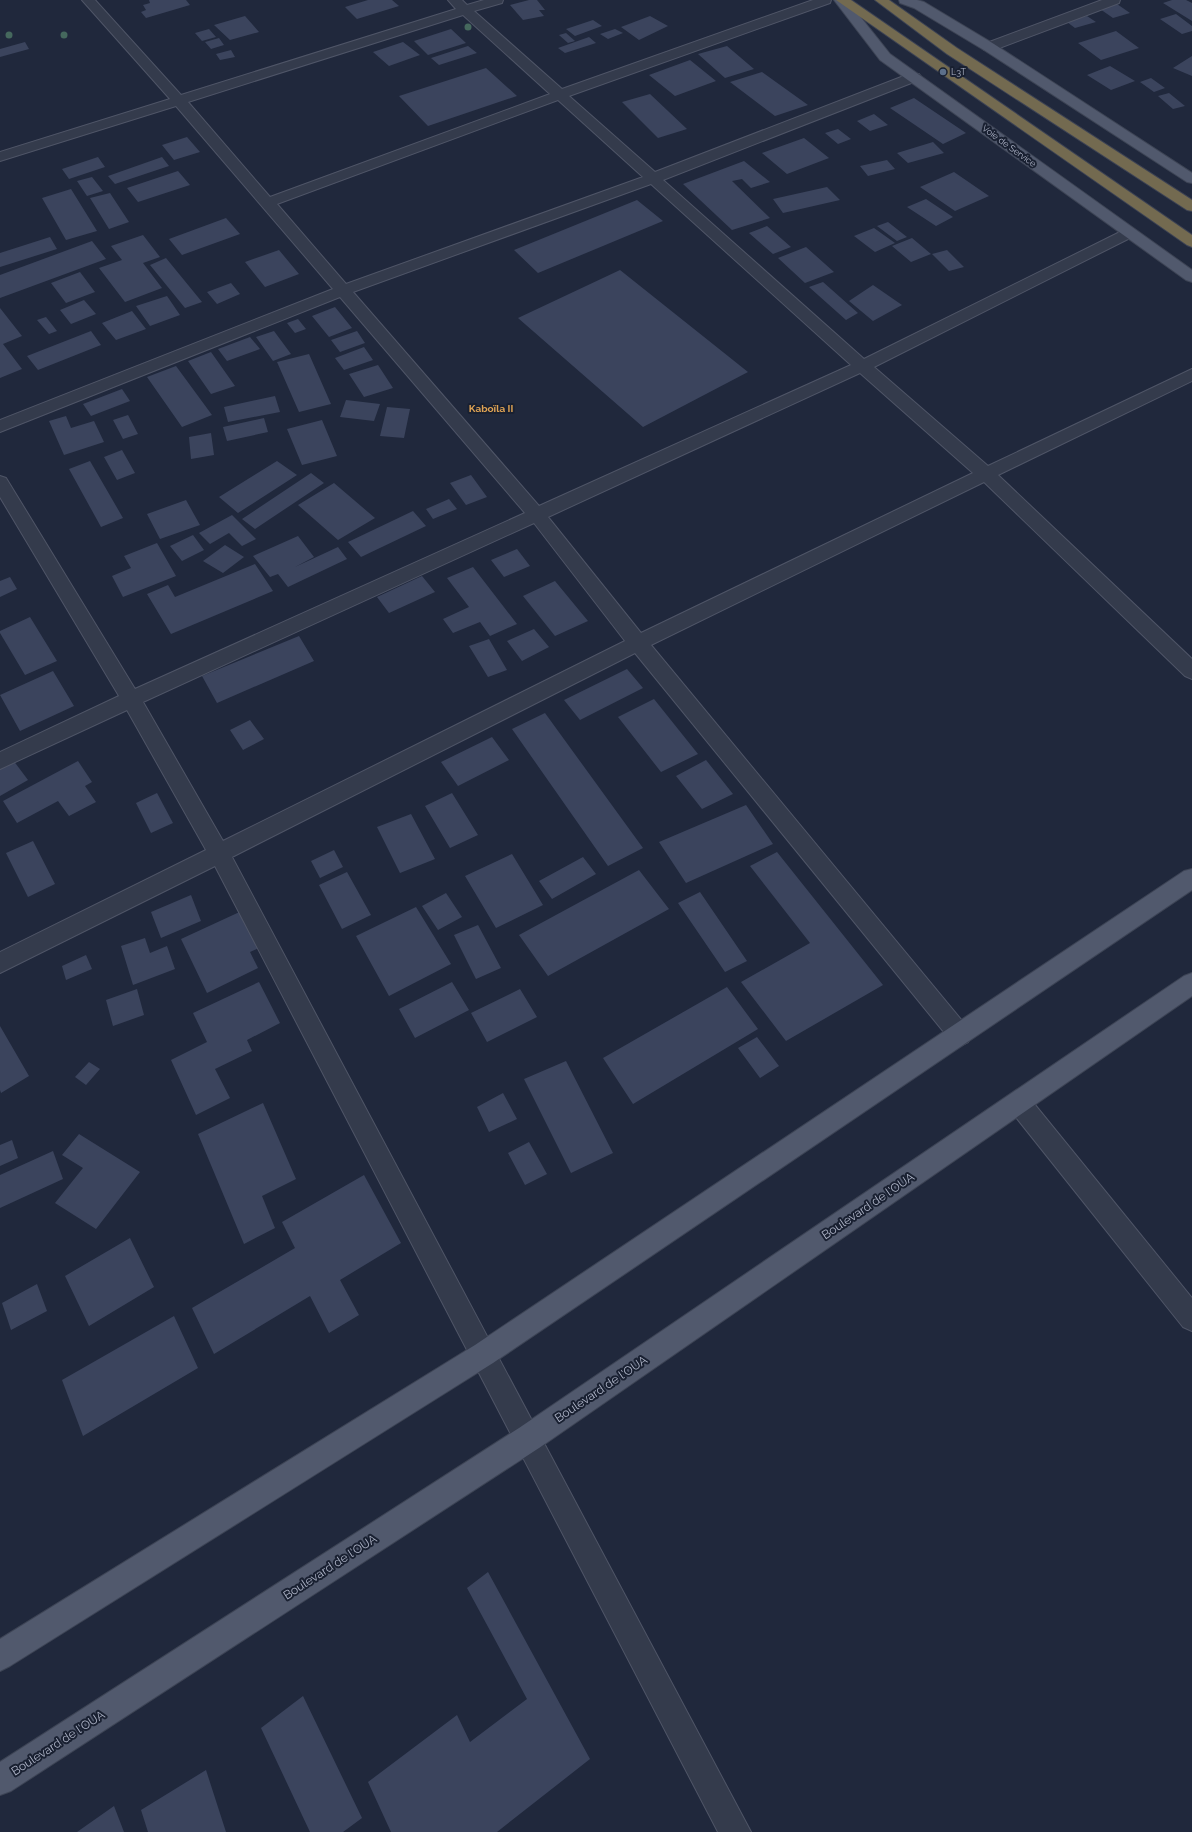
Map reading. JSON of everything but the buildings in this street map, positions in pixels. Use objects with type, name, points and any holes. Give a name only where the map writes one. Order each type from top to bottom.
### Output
[{"type":"highway","points":[[841,0],[1192,242]]},
{"type":"highway","points":[[881,0],[952,51],[1192,207]]},
{"type":"main road","name":"Voie de Service","points":[[841,0],[885,57],[1192,277]]},
{"type":"main road","points":[[905,0],[919,5],[989,47],[1192,179]]},
{"type":"main road","points":[[0,1656],[484,1354],[1192,878]]},
{"type":"main road","name":"Boulevard de l'OUA","points":[[0,1780],[529,1438],[1192,983]]},
{"type":"street","points":[[88,0],[180,102],[344,290],[537,515],[638,643],[960,1035]]},
{"type":"street","points":[[0,157],[180,102],[459,5],[497,0]]},
{"type":"street","points":[[267,203],[559,95],[825,0]]},
{"type":"street","points":[[989,47],[1114,0]]},
{"type":"street","points":[[459,5],[654,178],[862,366],[987,475],[1192,671]]},
{"type":"street","points":[[0,426],[344,290],[654,178],[914,78]]},
{"type":"street","points":[[0,761],[130,698],[537,515],[862,366],[1129,233]]},
{"type":"street","points":[[0,963],[638,643],[987,475],[1192,374]]},
{"type":"street","points":[[0,482],[130,698],[219,853],[529,1438],[735,1832]]},
{"type":"street","points":[[1019,1103],[1192,1318]]},
{"type":"place","name":"L3T","points":[[943,72]]},
{"type":"district","name":"Kaboïla II","points":[[491,408]]}]
